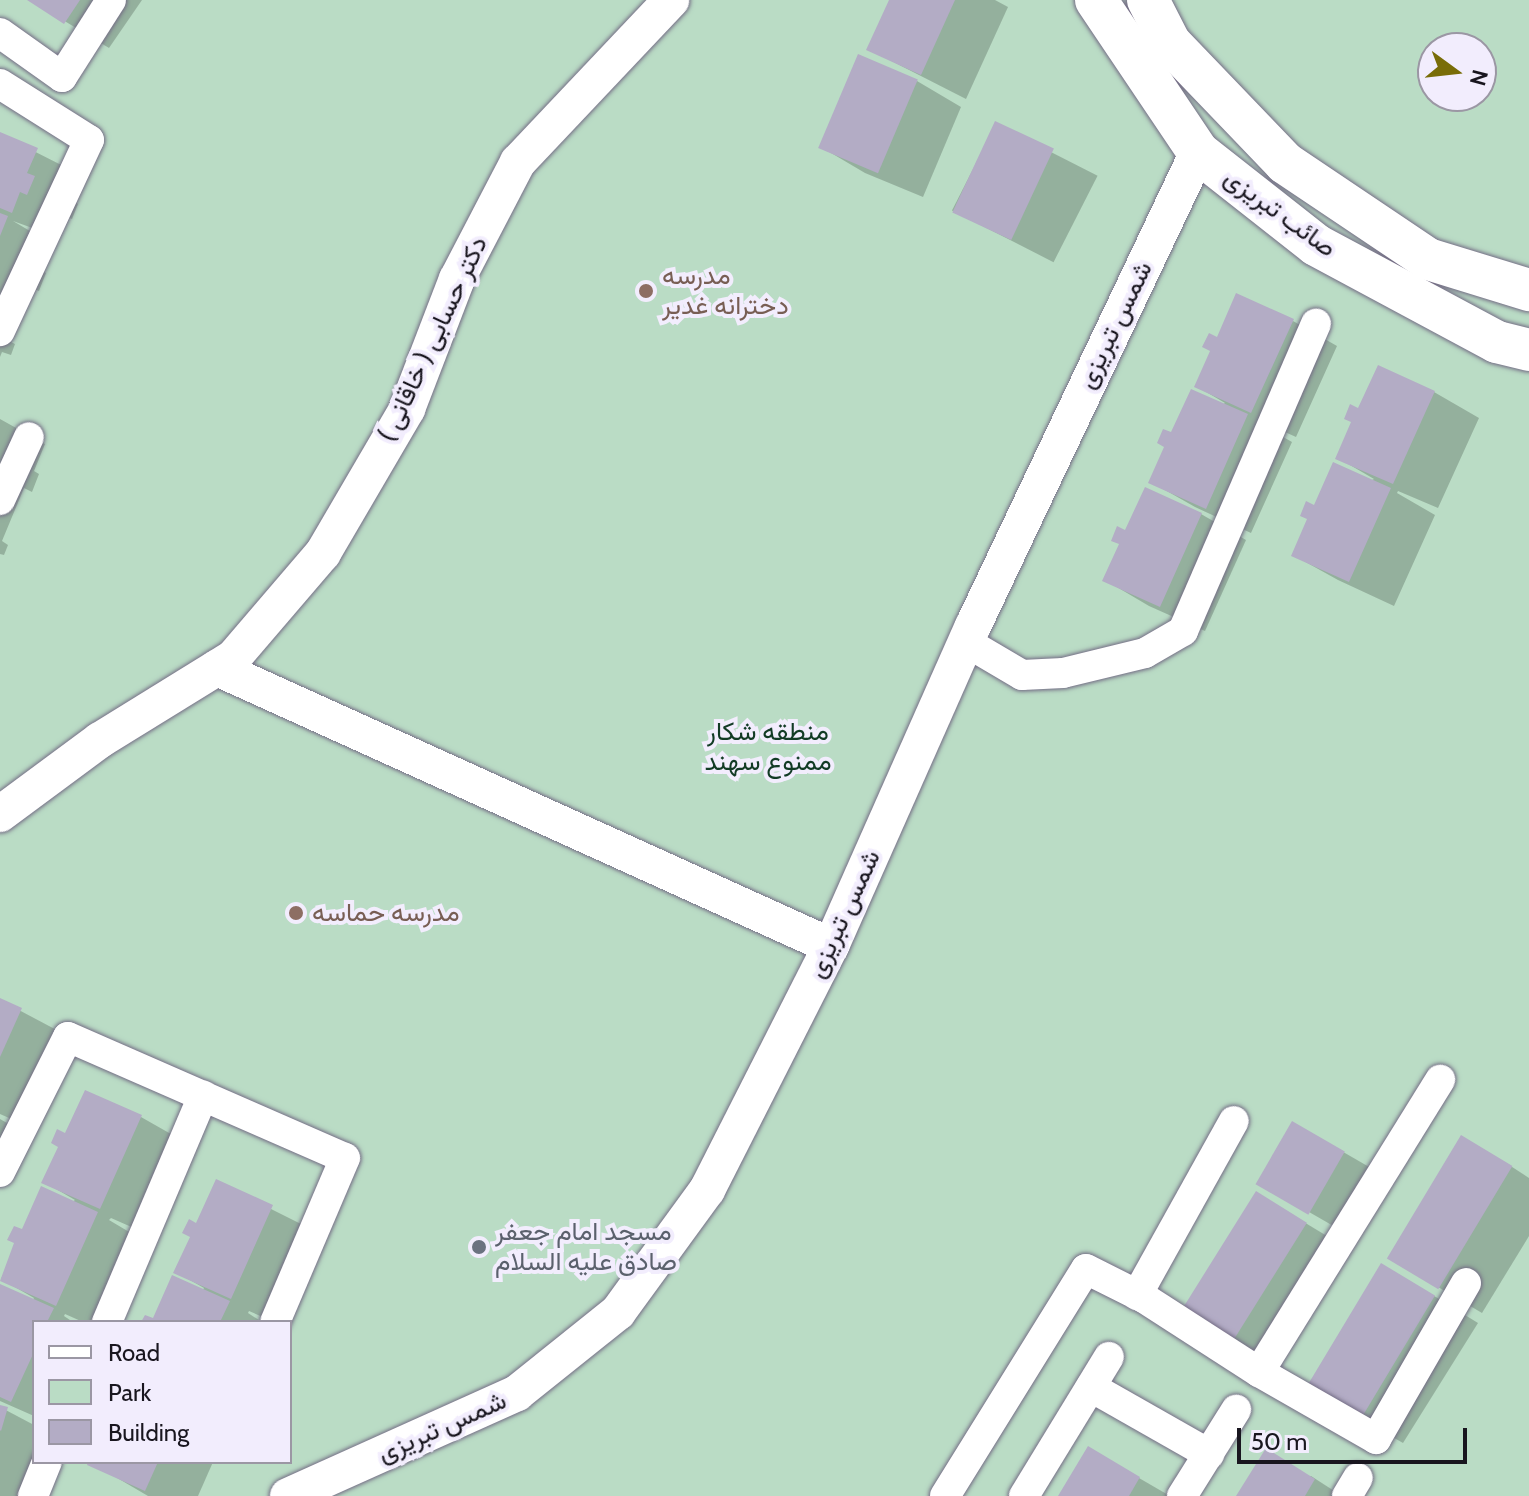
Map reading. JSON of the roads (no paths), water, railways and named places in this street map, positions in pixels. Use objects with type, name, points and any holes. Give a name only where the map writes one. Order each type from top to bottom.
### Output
[{"type":"main road","name":"صائب تبریزی","points":[[1096,0],[1198,152],[1316,245],[1513,346],[1529,369]]},
{"type":"main road","name":"صائب تبریزی","points":[[1148,0],[1170,43],[1285,163],[1428,259],[1529,290]]},
{"type":"street","points":[[0,33],[62,77],[111,0]]},
{"type":"street","name":"دکتر حسابی ( خاقانی )","points":[[0,814],[100,740],[233,658],[323,553],[407,409],[457,279],[518,162],[671,0]]},
{"type":"street","points":[[0,84],[89,140],[0,331]]},
{"type":"street","name":"شمس تبریزی","points":[[288,1496],[517,1393],[618,1312],[707,1190],[831,946],[966,642],[1198,152]]},
{"type":"street","points":[[966,642],[1022,675],[1063,673],[1103,666],[1145,653],[1183,631],[1316,323]]},
{"type":"street","points":[[0,500],[29,437]]},
{"type":"street","points":[[217,668],[831,946]]},
{"type":"street","points":[[0,1172],[68,1037],[345,1158],[276,1320]]},
{"type":"street","points":[[1259,1372],[1440,1080]]},
{"type":"street","points":[[108,1320],[203,1096]]},
{"type":"street","points":[[1137,1295],[1234,1121]]},
{"type":"street","points":[[945,1496],[1086,1269],[1137,1295],[1259,1372],[1376,1439],[1466,1283]]},
{"type":"street","points":[[1024,1496],[1109,1357]]},
{"type":"street","points":[[1091,1387],[1209,1454]]},
{"type":"street","points":[[1182,1496],[1236,1410]]},
{"type":"street","points":[[33,1496],[46,1464]]},
{"type":"place","name":"مدرسه دخترانه غدیر","points":[[646,291]]},
{"type":"place","name":"مدرسه حماسه","points":[[296,913]]},
{"type":"place","name":"مسجد امام جعفر صادق علیه السلام","points":[[479,1247]]},
{"type":"park label","name":"منطقه شکار ممنوع سهند","points":[[768,747]]}]
